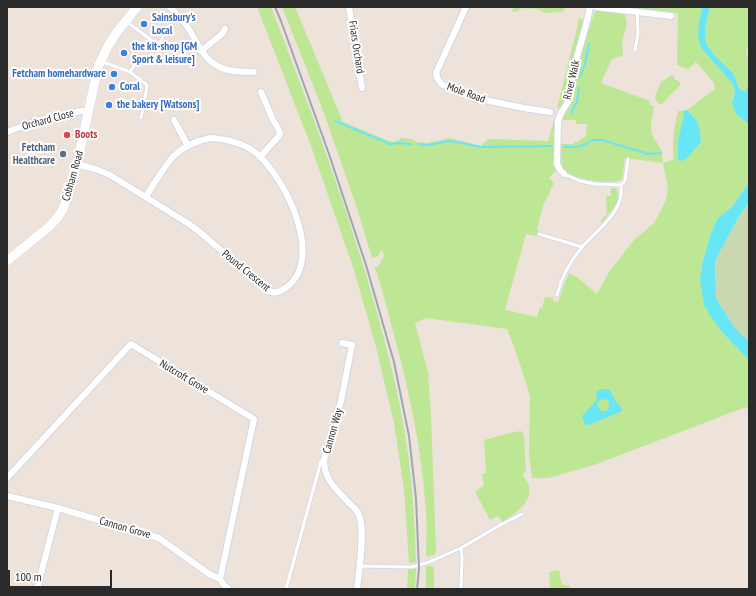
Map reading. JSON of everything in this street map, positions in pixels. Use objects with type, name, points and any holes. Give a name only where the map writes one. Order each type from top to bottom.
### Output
[{"type":"street","name":"Cobham Road","points":[[7,261],[50,226],[63,209],[77,164],[98,68],[108,46],[137,7]]},
{"type":"street","points":[[170,7],[186,26],[207,59],[221,68],[254,72]]},
{"type":"street","name":"Friars Orchard","points":[[349,7],[362,88]]},
{"type":"street","name":"Mole Road","points":[[466,7],[436,73],[440,83],[475,98],[550,112]]},
{"type":"street","name":"River Walk","points":[[564,174],[557,164],[558,121],[569,100],[572,74],[590,7]]},
{"type":"street","points":[[596,7],[671,16]]},
{"type":"street","points":[[201,51],[222,34],[225,29]]},
{"type":"street","points":[[260,157],[280,133],[261,92]]},
{"type":"street","name":"Orchard Close","points":[[7,132],[36,121],[89,111]]},
{"type":"street","points":[[174,120],[188,146]]},
{"type":"street","name":"Pound Crescent","points":[[77,164],[104,172],[201,233],[270,293],[281,291],[290,284],[298,273],[302,254],[301,239],[298,223],[289,199],[273,172],[255,152],[242,144],[212,138],[188,146],[174,155],[146,197]]},
{"type":"street","name":"Cannon Way","points":[[342,343],[352,345],[341,401],[324,460],[324,468],[327,477],[335,489],[358,512],[362,522],[357,589]]},
{"type":"street","name":"Nutcroft Grove","points":[[7,478],[131,344],[254,419],[220,579]]},
{"type":"street","name":"Cannon Grove","points":[[7,496],[58,508],[159,538],[208,574],[220,579],[229,589]]},
{"type":"street","points":[[37,589],[58,508]]},
{"type":"lane","points":[[634,50],[638,34],[637,12]]},
{"type":"lane","points":[[126,21],[158,45],[171,25]]},
{"type":"lane","points":[[101,61],[130,72],[146,84],[147,87],[141,118]]},
{"type":"lane","points":[[130,72],[137,61],[147,63]]},
{"type":"lane","points":[[564,174],[580,181],[595,184],[621,185],[625,181],[628,159]]},
{"type":"lane","points":[[557,295],[559,285],[570,264],[582,247],[615,211],[622,192],[621,185]]},
{"type":"lane","points":[[539,234],[582,247]]},
{"type":"lane","points":[[286,589],[321,461],[324,460]]},
{"type":"lane","points":[[359,566],[412,567],[429,562],[461,548],[522,514]]},
{"type":"lane","points":[[461,548],[461,589]]},
{"type":"green space","points":[[257,7],[271,7],[309,106],[356,241],[385,341],[405,431],[410,468],[416,562],[409,563],[404,490],[394,423],[376,347],[354,270],[311,146]]},
{"type":"green space","points":[[282,7],[295,7],[343,122],[394,142],[401,138],[428,143],[450,138],[481,146],[488,139],[548,141],[554,120],[556,121],[556,128],[554,130],[553,137],[555,139],[556,170],[549,178],[554,183],[543,206],[537,229],[539,231],[537,236],[526,234],[505,310],[537,317],[540,307],[542,308],[545,297],[553,298],[553,301],[558,302],[569,273],[578,278],[597,294],[609,272],[634,240],[654,223],[666,200],[668,188],[663,163],[674,159],[674,130],[678,111],[683,111],[684,114],[678,140],[694,116],[687,110],[715,89],[714,83],[696,62],[688,69],[677,65],[678,13],[641,9],[644,7],[702,7],[699,22],[701,48],[733,84],[735,93],[732,103],[736,114],[749,124],[749,182],[732,207],[718,218],[711,233],[703,260],[700,279],[722,332],[749,362],[749,411],[746,407],[594,465],[548,478],[532,478],[529,455],[530,396],[507,329],[426,318],[415,323],[428,372],[431,416],[436,552],[434,555],[426,557],[426,518],[422,467],[400,357],[375,268],[380,264],[384,256],[382,250],[378,256],[372,258],[356,205],[322,108]]},
{"type":"green space","points":[[512,7],[565,7],[564,11],[545,13],[538,9],[522,8],[518,11],[512,12]]},
{"type":"green space","points":[[710,7],[749,7],[749,42],[746,52],[749,60],[749,84],[745,92],[739,88],[733,73],[714,55],[706,43],[705,29]]},
{"type":"green space","points":[[598,9],[625,15],[627,24],[622,42],[623,55],[612,59],[601,83],[650,101],[649,104],[654,106],[651,126],[652,135],[662,151],[663,163],[625,158],[622,179],[610,182],[601,182],[574,176],[567,173],[563,169],[560,144],[573,144],[586,136],[587,124],[576,124],[576,120],[563,120],[573,100],[576,74],[580,65],[586,35],[594,14]]},
{"type":"green space","points":[[578,18],[583,20],[585,23],[568,95],[562,107],[557,108],[578,24]]},
{"type":"green space","points":[[672,75],[674,76],[674,79],[680,82],[680,85],[662,104],[658,104],[655,97],[661,82]]},
{"type":"green space","points":[[611,188],[615,188],[618,192],[617,201],[615,206],[602,222],[600,221],[607,214],[606,196],[611,196]]},
{"type":"green space","points":[[749,202],[749,341],[734,327],[716,298],[715,261],[738,218]]},
{"type":"green space","points":[[521,431],[524,435],[526,472],[523,473],[529,485],[528,498],[521,508],[502,522],[498,516],[490,520],[475,492],[484,485],[482,474],[486,473],[484,440]]},
{"type":"green space","points":[[426,566],[433,566],[434,589],[426,589]]},
{"type":"green space","points":[[416,568],[415,589],[407,589],[408,569]]},
{"type":"green space","points":[[559,570],[562,585],[569,585],[570,589],[550,589],[549,572]]},
{"type":"water","points":[[702,7],[710,7],[705,29],[706,43],[714,55],[733,73],[739,88],[745,92],[749,84],[749,124],[736,114],[732,103],[735,93],[733,84],[701,48],[698,36]]},
{"type":"water","points":[[687,110],[698,124],[701,142],[688,157],[682,161],[678,160],[678,140],[684,114],[683,111]]},
{"type":"water","points":[[749,182],[749,202],[738,218],[715,261],[716,298],[734,327],[749,341],[749,362],[722,332],[711,317],[704,305],[700,279],[703,260],[711,233],[718,218],[732,207]]},
{"type":"water","points":[[609,389],[622,411],[586,425],[582,416],[597,400],[596,393],[601,390]],"holes":[[[600,400],[607,400],[609,403],[608,408],[606,411],[601,411],[597,404]]]},
{"type":"waterway","points":[[580,77],[585,64],[589,44]]},
{"type":"waterway","points":[[571,113],[577,102],[579,88]]},
{"type":"waterway","points":[[335,121],[390,144],[411,144]]},
{"type":"waterway","points":[[564,147],[578,147],[592,140],[602,140],[648,154],[661,153]]},
{"type":"waterway","points":[[418,144],[427,145],[450,141],[482,147],[552,146]]},
{"type":"railway","points":[[275,7],[329,154],[366,265],[394,362],[409,436],[416,498],[419,569],[417,589]]},
{"type":"place","name":"Sainsbury's Local","points":[[144,24]]},
{"type":"place","name":"the kit-shop [GM Sport & leisure]","points":[[124,53]]},
{"type":"place","name":"Fetcham homehardware","points":[[114,74]]},
{"type":"place","name":"Coral","points":[[112,87]]},
{"type":"place","name":"the bakery [Watsons]","points":[[109,105]]},
{"type":"place","name":"Boots","points":[[67,135]]},
{"type":"place","name":"Fetcham Healthcare","points":[[63,154]]}]
